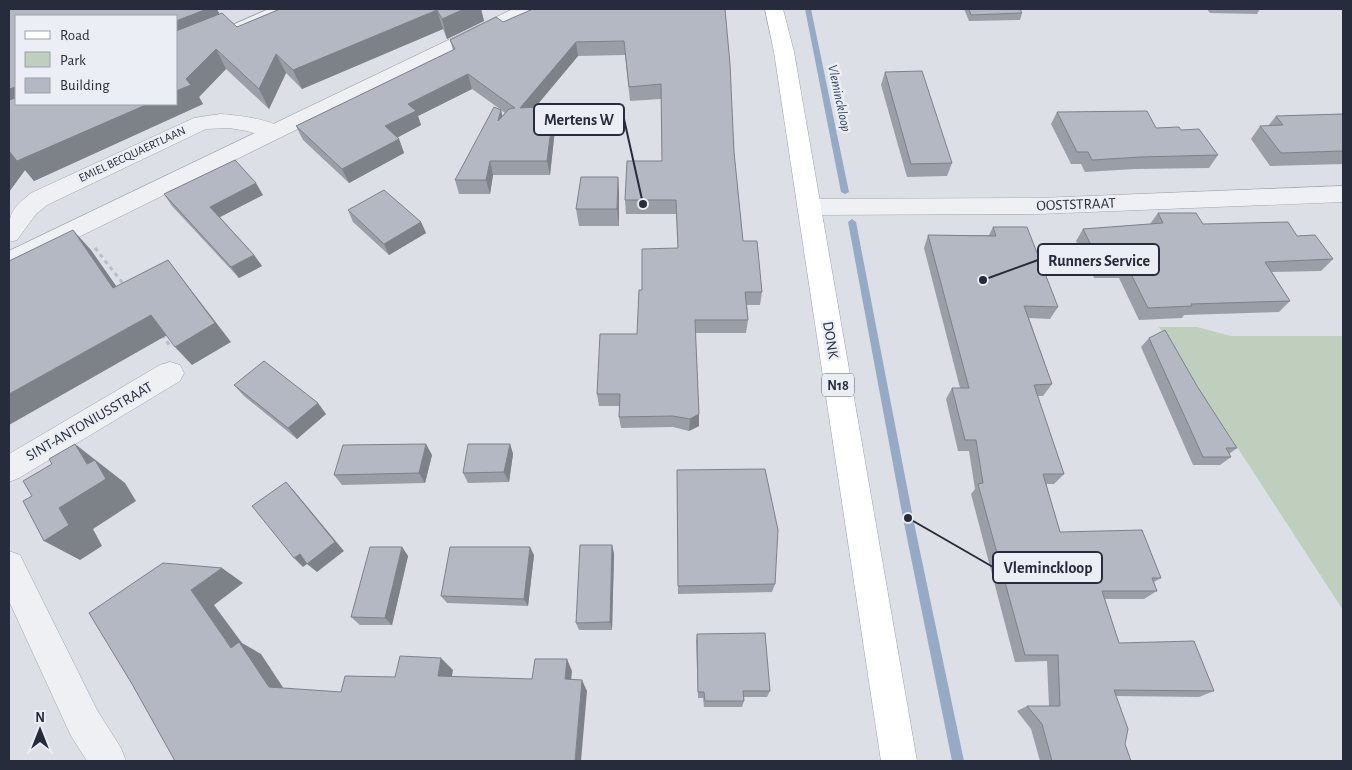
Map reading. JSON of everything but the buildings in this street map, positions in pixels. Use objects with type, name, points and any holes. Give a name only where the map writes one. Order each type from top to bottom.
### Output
[{"type":"main road","name":"DONK","points":[[774,9],[784,52],[899,761]]},
{"type":"street","points":[[9,261],[527,9]]},
{"type":"street","name":"EMIEL BECQUAERTLAAN","points":[[9,234],[28,208],[39,198],[201,123],[216,120],[253,124],[274,132]]},
{"type":"street","name":"OOSTSTRAAT","points":[[809,207],[1039,206],[1343,194]]},
{"type":"street","name":"SINT-ANTONIUSSTRAAT","points":[[9,468],[170,373]]},
{"type":"street","points":[[9,566],[84,724],[108,761]]},
{"type":"lane","points":[[213,36],[277,9]]},
{"type":"path","points":[[93,221],[102,234],[89,240],[125,287]]},
{"type":"path","points":[[161,334],[185,365],[170,373]]},
{"type":"green space","points":[[1159,327],[1197,327],[1231,336],[1343,336],[1343,610]]},
{"type":"waterway","name":"Vleminckloop","points":[[808,9],[845,192]]},
{"type":"waterway","name":"Vleminckloop","points":[[852,222],[908,518],[958,761]]},
{"type":"place","name":"Mertens W","points":[[643,204]]},
{"type":"place","name":"Runners Service","points":[[983,280]]},
{"type":"place","name":"Vleminckloop","points":[[908,518]]}]
